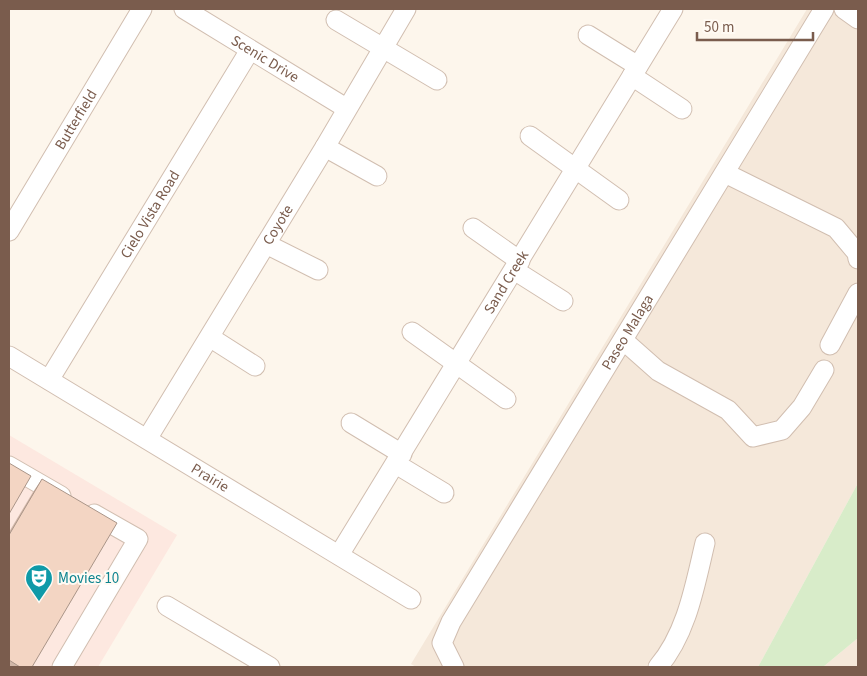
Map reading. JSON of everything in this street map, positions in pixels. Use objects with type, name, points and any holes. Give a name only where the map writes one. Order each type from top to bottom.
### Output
[{"type":"street","name":"Butterfield","points":[[9,231],[142,9]]},
{"type":"street","name":"Scenic Drive","points":[[184,9],[346,108]]},
{"type":"street","name":"Coyote","points":[[147,439],[211,338],[406,9]]},
{"type":"street","name":"Sand Creek","points":[[339,555],[457,365],[672,9]]},
{"type":"street","name":"Paseo Malaga","points":[[451,663],[442,643],[451,622],[824,9]]},
{"type":"street","points":[[844,9],[858,20]]},
{"type":"street","points":[[336,20],[437,80]]},
{"type":"street","points":[[588,35],[682,109]]},
{"type":"street","name":"Cielo Vista Road","points":[[49,380],[250,50]]},
{"type":"street","points":[[530,136],[619,200]]},
{"type":"street","points":[[325,147],[377,176]]},
{"type":"street","points":[[725,173],[836,228],[858,254]]},
{"type":"street","points":[[473,228],[517,266],[563,301]]},
{"type":"street","points":[[266,244],[318,270]]},
{"type":"street","points":[[830,344],[858,293]]},
{"type":"street","points":[[412,332],[506,399]]},
{"type":"street","points":[[211,338],[255,366]]},
{"type":"street","points":[[623,340],[658,371],[728,410],[753,437],[782,430],[802,407],[824,370]]},
{"type":"street","name":"Prairie","points":[[9,356],[411,599]]},
{"type":"street","points":[[351,423],[444,493]]},
{"type":"street","points":[[9,466],[138,539],[62,667]]},
{"type":"street","points":[[658,667],[673,647],[683,622],[705,543]]},
{"type":"street","points":[[167,606],[270,667]]},
{"type":"shaded area","points":[[807,9],[858,9],[858,483],[758,667],[416,667],[411,664]]},
{"type":"shaded area","points":[[9,435],[177,535],[98,667],[9,667]]},
{"type":"shaded area","points":[[858,638],[858,667],[823,667]]},
{"type":"green space","points":[[858,483],[858,638],[823,667],[758,667]]},
{"type":"building","points":[[9,463],[31,476],[9,514]]},
{"type":"building","name":"Movies 10","points":[[42,479],[117,523],[32,667],[20,667],[9,660],[9,535]]},
{"type":"place","name":"Movies 10","points":[[39,602]]}]
